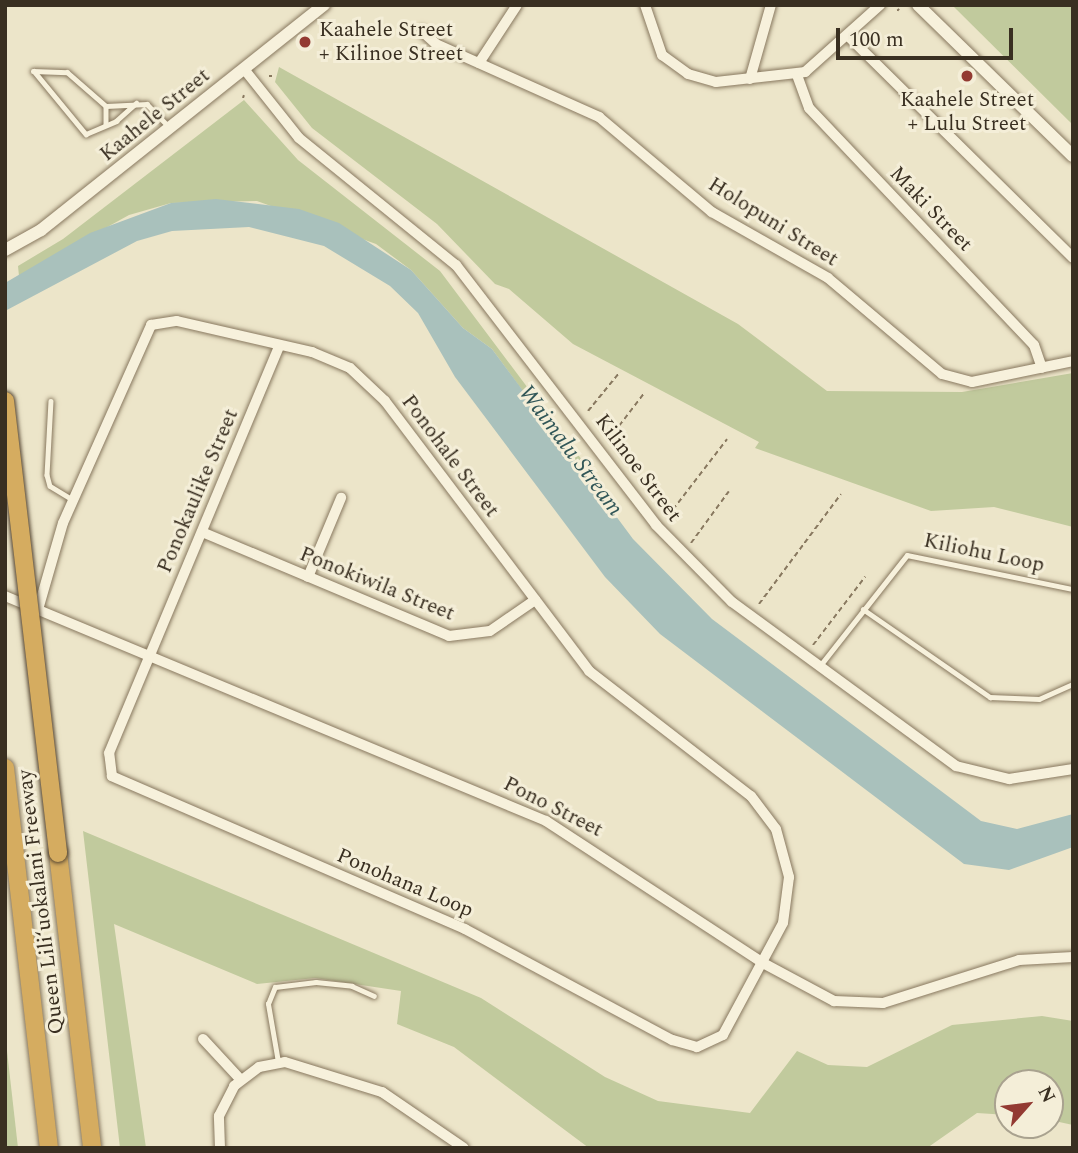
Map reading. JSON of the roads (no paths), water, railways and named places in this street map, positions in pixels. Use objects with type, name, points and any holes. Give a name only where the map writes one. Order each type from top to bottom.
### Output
[{"type":"highway","name":"Queen Liliʻuokalani Freeway","points":[[5,401],[92,1148]]},
{"type":"highway","name":"Queen Liliʻuokalani Freeway","points":[[5,768],[49,1148]]},
{"type":"street","name":"Kaahele Street","points":[[5,250],[41,230],[324,5]]},
{"type":"street","points":[[479,63],[517,5]]},
{"type":"street","points":[[645,5],[655,45],[679,70],[716,82],[797,75],[848,36],[880,5]]},
{"type":"street","points":[[750,79],[771,5]]},
{"type":"street","points":[[918,5],[1073,156]]},
{"type":"street","name":"Holopuni Street","points":[[422,30],[436,44],[599,117],[712,212],[828,278],[942,374],[972,382],[1073,361]]},
{"type":"street","points":[[848,36],[1073,258]]},
{"type":"street","name":"Kilinoe Street","points":[[244,69],[299,138],[456,265],[683,556],[819,668],[968,771],[1022,779],[1073,769]]},
{"type":"street","name":"Maki Street","points":[[797,75],[809,108],[1034,345],[1042,368]]},
{"type":"street","name":"Ponohale Street","points":[[39,607],[73,499],[151,325],[172,320],[331,358],[366,380],[598,682],[735,783],[769,817],[787,860],[789,892],[783,923],[763,963]]},
{"type":"street","name":"Ponokaulike Street","points":[[151,653],[280,345]]},
{"type":"street","points":[[308,577],[341,498]]},
{"type":"street","name":"Ponokiwila Street","points":[[202,531],[457,637],[490,631],[535,600]]},
{"type":"street","name":"Pono Street","points":[[5,596],[39,607],[151,653],[546,821],[763,963],[834,1001],[870,1005],[1019,960],[1073,957]]},
{"type":"street","name":"Ponohana Loop","points":[[151,653],[108,756],[108,770],[120,783],[465,929],[682,1045],[704,1045],[723,1035],[763,963]]},
{"type":"street","points":[[203,1039],[240,1079]]},
{"type":"street","points":[[220,1148],[221,1109],[240,1079],[278,1062],[362,1082],[464,1148]]},
{"type":"lane","points":[[136,103],[106,125],[86,134],[33,71],[67,72],[106,106],[136,103],[152,107],[170,128]]},
{"type":"lane","points":[[106,106],[106,125]]},
{"type":"lane","points":[[51,401],[47,475],[50,486],[73,499]]},
{"type":"lane","name":"Kiliohu Loop","points":[[819,668],[863,609],[911,554],[1073,589]]},
{"type":"lane","points":[[863,609],[990,697],[1039,699],[1073,684]]},
{"type":"lane","points":[[278,1062],[268,1004],[275,987],[328,984],[374,996]]},
{"type":"water","points":[[216,199],[299,209],[339,223],[411,270],[463,328],[492,349],[633,539],[712,619],[981,821],[1017,829],[1073,814],[1073,847],[1009,870],[964,864],[660,634],[605,577],[455,377],[418,313],[390,286],[324,246],[249,227],[172,231],[137,241],[5,311],[5,283],[90,233],[171,203]]},
{"type":"place","name":"Kaahele Street + Kilinoe Street","points":[[305,42]]},
{"type":"place","name":"Kaahele Street + Lulu Street","points":[[967,76]]},
{"type":"water label","name":"Waimalu Stream","points":[[570,451]]}]
